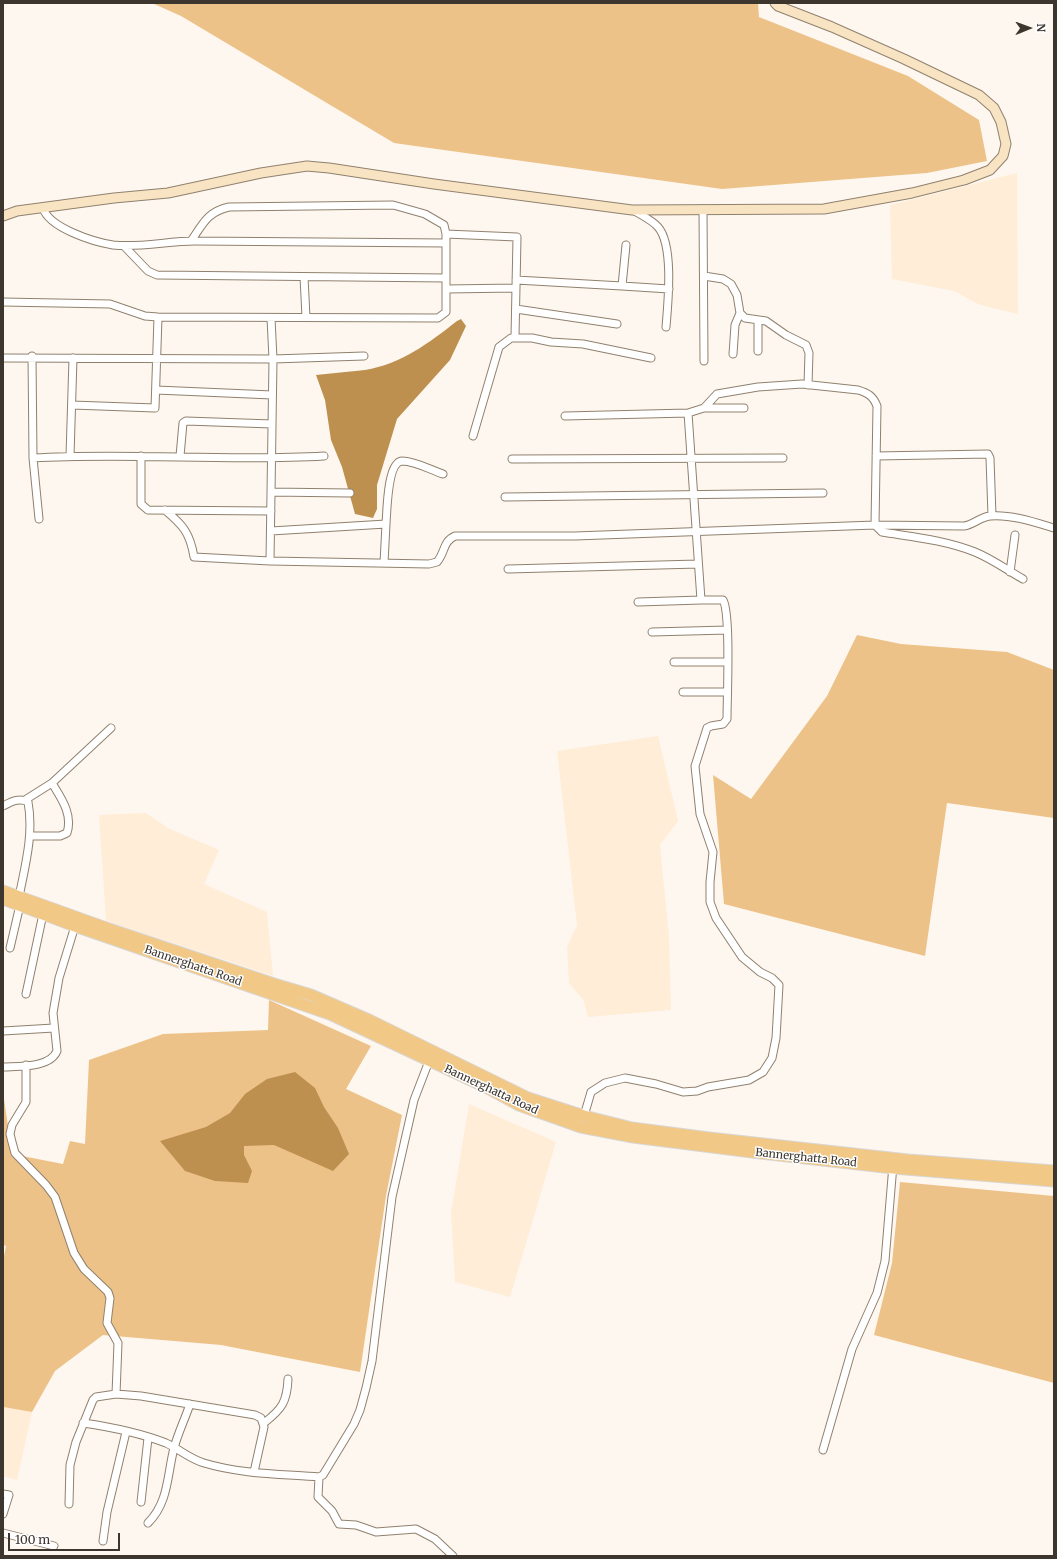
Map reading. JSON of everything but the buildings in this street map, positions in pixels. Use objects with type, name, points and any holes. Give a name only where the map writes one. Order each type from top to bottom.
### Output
[{"type":"main road","points":[[3,216],[16,211],[114,198],[168,193],[261,173],[307,166],[632,210],[824,209],[865,202],[964,180],[990,170],[1003,156],[1006,144],[1001,122],[994,108],[979,95],[904,59],[832,27],[778,6],[775,3]]},
{"type":"main road","name":"Bannerghatta Road","points":[[3,890],[43,914],[75,926],[206,966],[311,995],[369,1020],[528,1098],[584,1116],[632,1128],[893,1163],[1054,1171]]},
{"type":"main road","name":"Bannerghatta Road","points":[[3,899],[20,901],[206,966],[330,1014],[519,1105],[581,1127],[633,1137],[1054,1181]]},
{"type":"street","points":[[3,302],[110,304],[145,316],[158,317],[438,318],[442,317],[446,312],[446,234],[444,225],[425,214],[393,205],[229,207],[217,210],[209,215],[191,241]]},
{"type":"street","points":[[43,208],[51,220],[64,228],[95,241],[124,246],[191,241],[446,243]]},
{"type":"street","points":[[632,210],[658,226],[665,238],[669,289],[666,327]]},
{"type":"street","points":[[703,210],[704,361]]},
{"type":"street","points":[[446,234],[517,237],[515,338]]},
{"type":"street","points":[[622,286],[626,245]]},
{"type":"street","points":[[124,246],[148,270],[157,275],[446,278]]},
{"type":"street","points":[[704,276],[723,279],[731,284],[737,295],[740,313],[735,325],[733,354]]},
{"type":"street","points":[[304,277],[306,317]]},
{"type":"street","points":[[516,280],[669,289]]},
{"type":"street","points":[[446,289],[516,288]]},
{"type":"street","points":[[516,309],[617,324]]},
{"type":"street","points":[[740,313],[745,318],[771,324],[786,335],[806,345],[809,353],[808,385]]},
{"type":"street","points":[[72,405],[153,408],[156,406],[158,317]]},
{"type":"street","points":[[270,561],[273,359],[271,318]]},
{"type":"street","points":[[758,320],[758,351]]},
{"type":"street","points":[[473,436],[500,348],[504,342],[515,338],[583,344],[651,358]]},
{"type":"street","points":[[3,358],[32,356],[156,360],[273,359],[364,356]]},
{"type":"street","points":[[32,356],[33,458],[39,519]]},
{"type":"street","points":[[70,456],[72,358]]},
{"type":"street","points":[[704,408],[713,398],[723,392],[758,387],[808,385],[867,392],[874,398],[877,406],[875,525],[882,532],[955,545],[992,560],[1023,579]]},
{"type":"street","points":[[156,390],[272,395]]},
{"type":"street","points":[[565,416],[688,413],[704,408],[744,408]]},
{"type":"street","points":[[688,413],[695,494],[701,600]]},
{"type":"street","points":[[180,456],[183,423],[186,421],[272,424]]},
{"type":"street","points":[[876,456],[988,454],[990,458],[992,516]]},
{"type":"street","points":[[33,458],[70,456],[180,456],[271,460],[324,456]]},
{"type":"street","points":[[142,456],[141,504],[148,510],[271,511]]},
{"type":"street","points":[[512,459],[692,457],[783,458]]},
{"type":"street","points":[[384,563],[390,480],[392,471],[397,463],[401,461],[415,464],[443,474]]},
{"type":"street","points":[[271,492],[350,493]]},
{"type":"street","points":[[505,497],[823,493]]},
{"type":"street","points":[[165,510],[186,530],[191,540],[194,557],[270,561],[429,564],[437,562],[441,558],[446,542],[455,536],[574,536],[875,525],[964,526],[970,525],[982,518],[992,516],[1031,521],[1054,528]]},
{"type":"street","points":[[271,531],[386,524]]},
{"type":"street","points":[[1010,572],[1015,535]]},
{"type":"street","points":[[508,569],[698,564]]},
{"type":"street","points":[[584,1116],[591,1092],[612,1080],[632,1079],[656,1084],[675,1091],[692,1092],[708,1087],[749,1080],[763,1072],[772,1058],[776,1038],[779,985],[772,978],[760,972],[742,957],[716,918],[710,902],[713,852],[700,814],[695,766],[707,728],[726,722],[726,605],[723,600],[638,602]]},
{"type":"street","points":[[652,632],[727,630]]},
{"type":"street","points":[[674,662],[727,662]]},
{"type":"street","points":[[683,692],[727,692]]},
{"type":"street","points":[[3,806],[12,801],[25,800],[52,783],[111,728]]},
{"type":"street","points":[[30,836],[60,836],[67,833],[68,816],[64,802],[52,783]]},
{"type":"street","points":[[10,948],[20,901],[30,836],[31,816],[28,802],[25,800]]},
{"type":"street","points":[[26,994],[43,914]]},
{"type":"street","points":[[3,1067],[26,1065],[50,1060],[54,1056],[56,1051],[53,1013],[59,978],[75,926]]},
{"type":"street","points":[[3,1031],[54,1028]]},
{"type":"street","points":[[83,1423],[112,1427],[148,1438],[174,1447],[203,1463],[254,1472],[319,1477],[325,1472],[354,1424],[360,1410],[366,1388],[372,1361],[392,1197],[414,1100],[430,1061]]},
{"type":"street","points":[[26,1065],[26,1102],[12,1125],[10,1134],[15,1153],[46,1185],[54,1198],[74,1253],[84,1269],[108,1292],[110,1298],[107,1323],[118,1344],[116,1394]]},
{"type":"street","points":[[823,1450],[852,1350],[868,1314],[885,1261],[893,1163]]},
{"type":"street","points":[[254,1472],[264,1423],[281,1409],[287,1391],[288,1379]]},
{"type":"street","points":[[69,1504],[70,1465],[83,1423],[96,1397],[116,1394],[141,1396],[255,1415],[261,1418],[264,1423]]},
{"type":"street","points":[[148,1523],[162,1506],[174,1447],[190,1404]]},
{"type":"street","points":[[103,1541],[107,1512],[126,1432]]},
{"type":"street","points":[[141,1502],[148,1438]]},
{"type":"street","points":[[319,1477],[318,1497],[332,1511],[339,1524],[356,1525],[376,1532],[416,1529],[435,1539],[453,1556]]},
{"type":"street","points":[[3,1494],[9,1495],[3,1514]]},
{"type":"street","points":[[3,1533],[54,1546]]},
{"type":"shaded area","points":[[152,3],[758,3],[759,17],[908,76],[979,120],[987,161],[927,173],[722,189],[394,143],[181,16]]},
{"type":"shaded area","points":[[1017,173],[1018,314],[980,305],[954,291],[892,279],[890,205]]},
{"type":"shaded area","points":[[461,319],[466,326],[450,360],[397,419],[377,485],[377,509],[373,518],[355,514],[342,467],[331,440],[325,400],[316,375],[365,370],[391,363],[414,352]]},
{"type":"shaded area","points":[[857,635],[901,644],[1007,652],[1054,670],[1054,818],[947,803],[925,956],[724,904],[713,775],[751,799],[827,696]]},
{"type":"shaded area","points":[[658,736],[678,821],[660,845],[669,937],[671,1010],[588,1017],[584,1001],[569,983],[567,947],[577,925],[557,751]]},
{"type":"shaded area","points":[[146,813],[168,828],[219,850],[204,884],[267,912],[273,976],[106,921],[99,815]]},
{"type":"shaded area","points":[[269,1000],[371,1046],[346,1089],[402,1115],[386,1196],[360,1372],[221,1345],[103,1335],[55,1371],[32,1412],[3,1407],[3,1261],[6,1246],[3,1245],[3,1092],[12,1154],[63,1164],[70,1141],[85,1144],[89,1060],[163,1034],[268,1030]]},
{"type":"shaded area","points":[[295,1072],[315,1088],[324,1107],[338,1128],[349,1154],[333,1171],[274,1145],[244,1146],[244,1155],[252,1171],[248,1183],[215,1181],[185,1171],[160,1141],[206,1127],[230,1113],[245,1094],[267,1079]]},
{"type":"shaded area","points":[[469,1104],[556,1142],[510,1297],[455,1282],[451,1213]]},
{"type":"shaded area","points":[[900,1182],[1054,1196],[1054,1383],[874,1335],[892,1263]]},
{"type":"shaded area","points":[[3,1407],[32,1412],[17,1480],[3,1476]]}]
